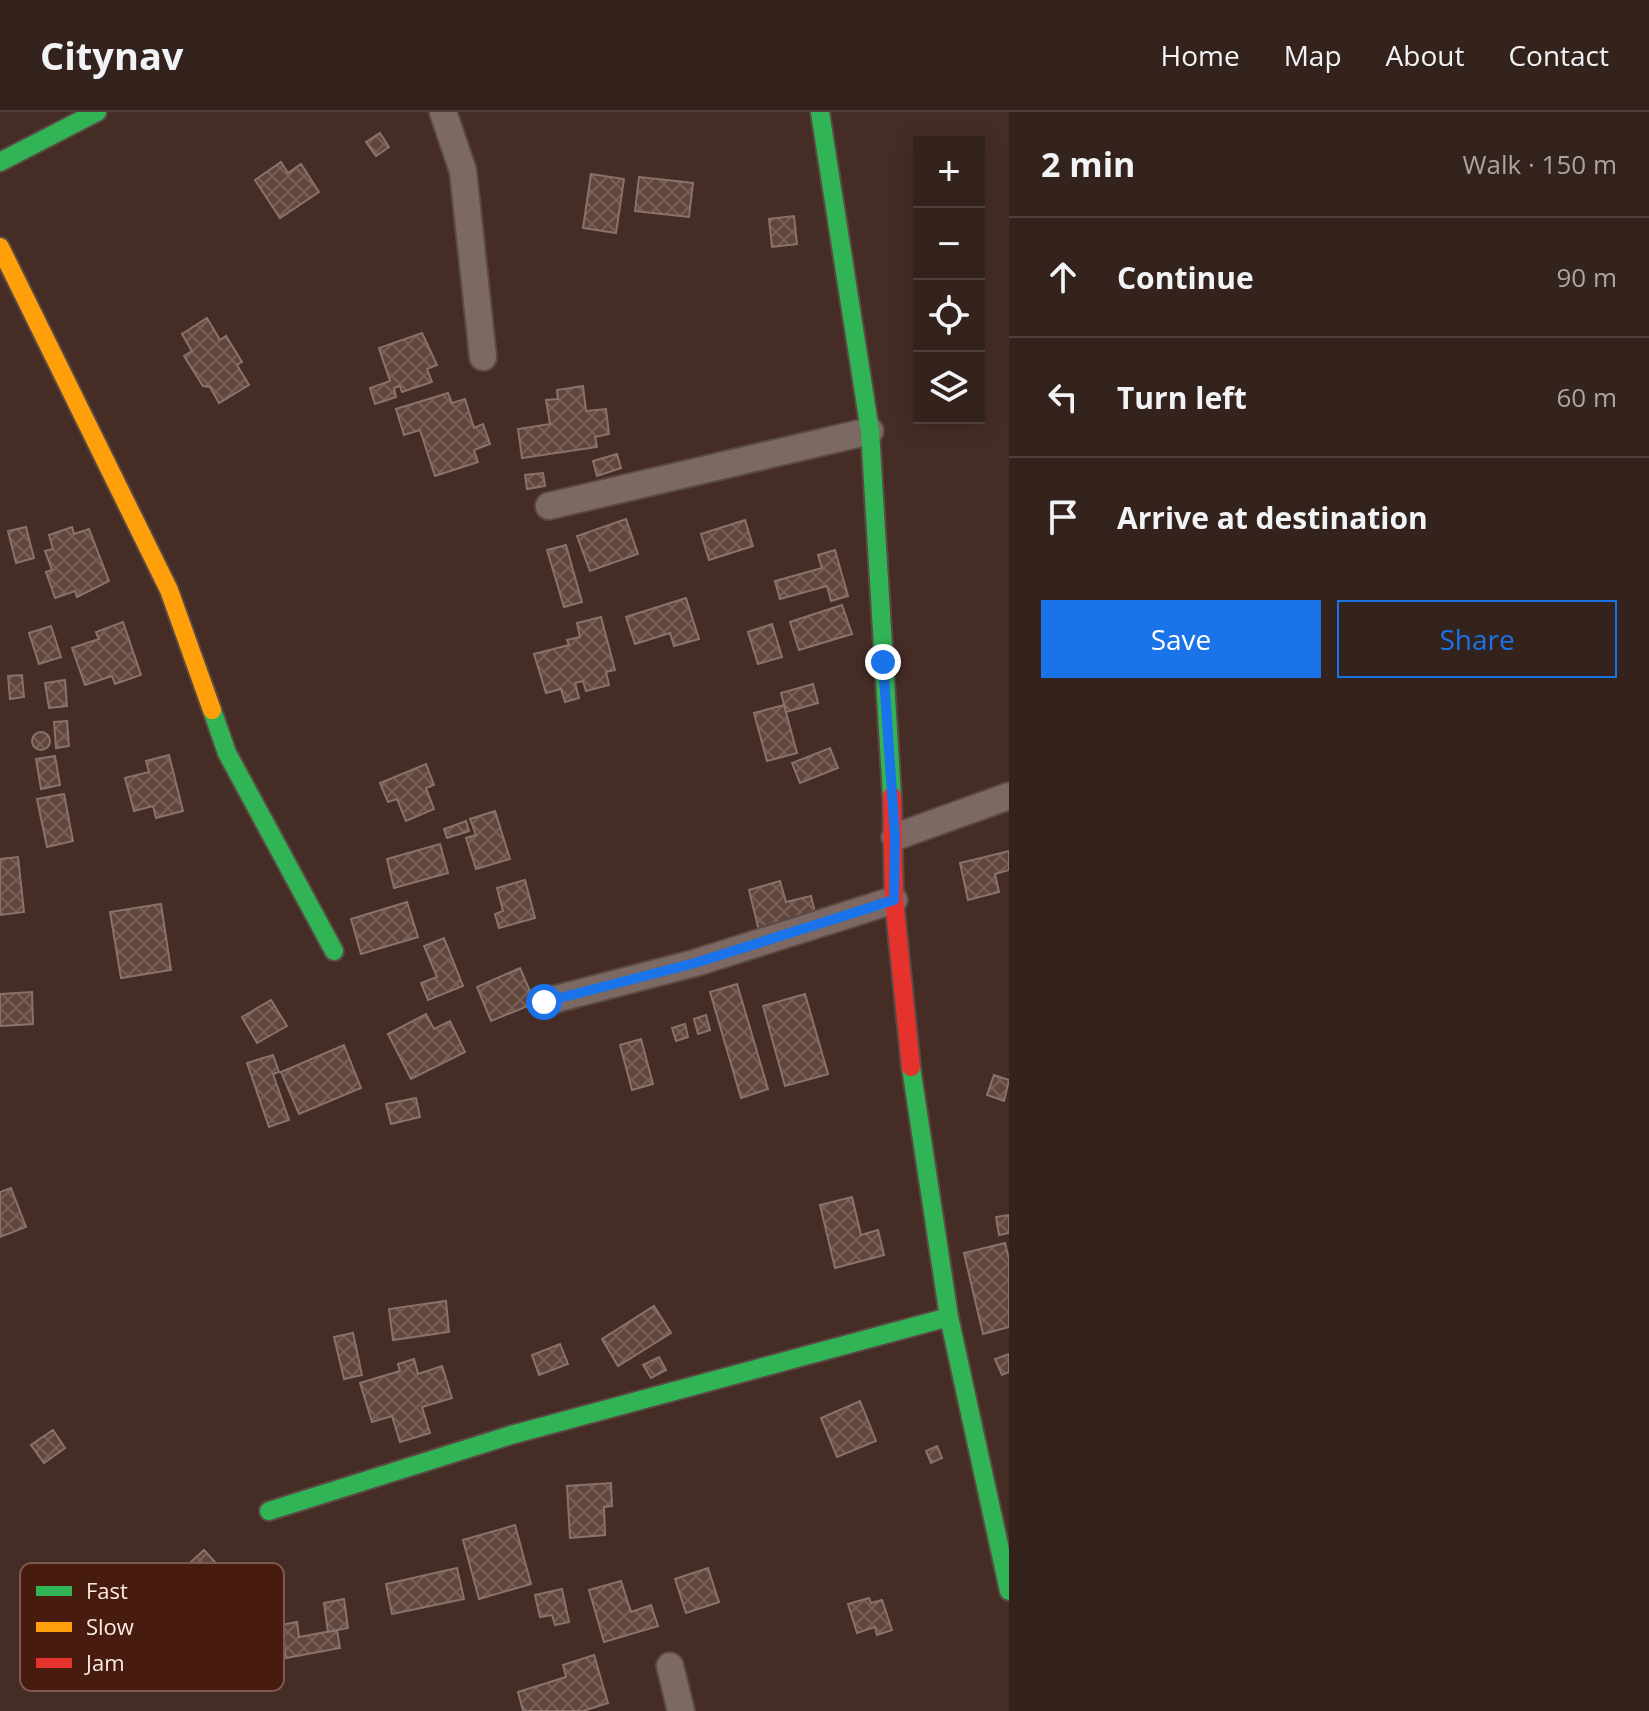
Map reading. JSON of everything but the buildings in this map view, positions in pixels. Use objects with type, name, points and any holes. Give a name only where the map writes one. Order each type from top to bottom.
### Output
[{"type":"main road","points":[[0,162],[97,112]]},
{"type":"main road","points":[[820,112],[870,431],[895,837],[894,900],[914,1099],[949,1317],[1009,1591]]},
{"type":"main road","points":[[0,247],[169,590],[227,753],[334,951]]},
{"type":"main road","points":[[269,1511],[511,1435],[949,1317]]},
{"type":"street","points":[[443,112],[463,171],[483,357]]},
{"type":"street","points":[[549,506],[870,431]]},
{"type":"street","points":[[895,837],[1009,796]]},
{"type":"street","points":[[544,1002],[695,963],[894,900]]},
{"type":"street","points":[[670,1666],[681,1711]]},
{"type":"traffic: fast","points":[[0,162],[97,112]]},
{"type":"traffic: fast","points":[[820,112],[870,431],[892,796]]},
{"type":"traffic: fast","points":[[212,710],[227,753],[334,951]]},
{"type":"traffic: fast","points":[[911,1067],[949,1317],[1009,1591]]},
{"type":"traffic: fast","points":[[269,1511],[511,1435],[949,1317]]},
{"type":"traffic: slow","points":[[0,247],[169,590],[212,710]]},
{"type":"traffic: jam","points":[[892,796],[894,900],[911,1067]]},
{"type":"route","points":[[544,1002],[695,963],[894,900],[895,837],[883,662]]}]
